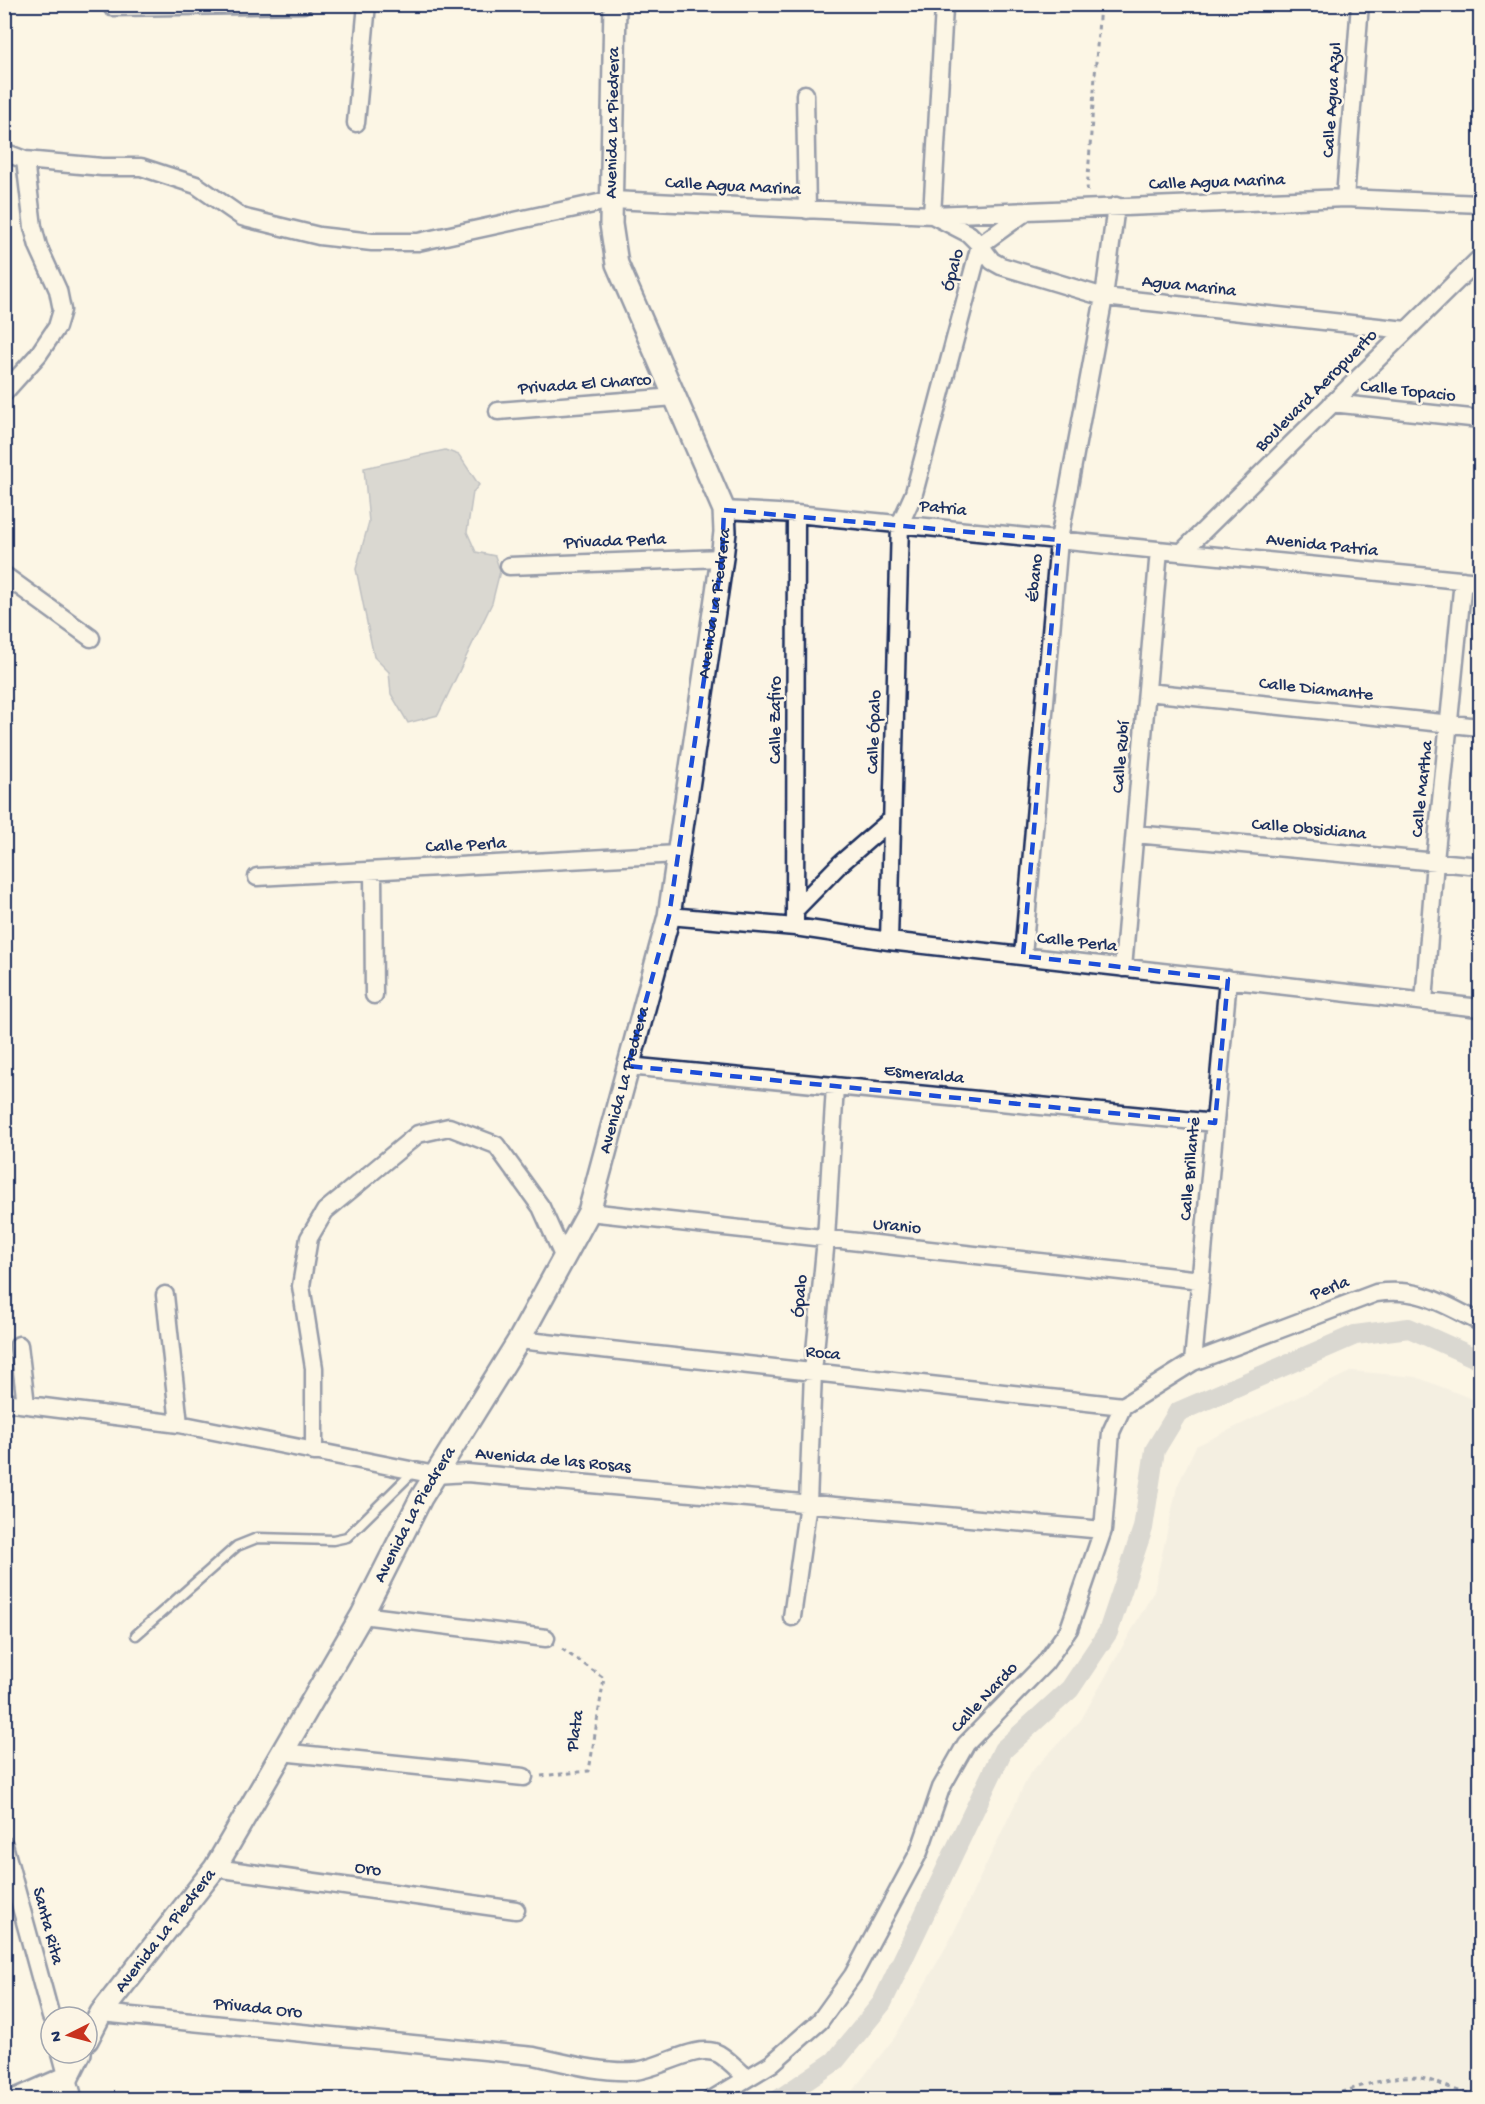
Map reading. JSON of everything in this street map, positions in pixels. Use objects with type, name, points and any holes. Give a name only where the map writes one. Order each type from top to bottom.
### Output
[{"type":"street","points":[[112,7],[303,4]]},
{"type":"street","points":[[356,123],[367,4]]},
{"type":"street","name":"Avenida La Piedrera","points":[[99,2017],[214,1868],[362,1615],[435,1475],[519,1340],[589,1212],[669,916],[722,558],[725,532],[724,510],[617,264],[611,224],[615,4]]},
{"type":"street","name":"Calle Agua Azul","points":[[1345,198],[1360,4]]},
{"type":"street","points":[[932,215],[944,8]]},
{"type":"street","points":[[805,94],[807,210]]},
{"type":"street","name":"Calle Agua Marina","points":[[4,152],[26,159],[102,167],[141,167],[196,185],[242,217],[319,236],[372,242],[418,242],[612,200],[932,215],[1345,198],[1480,204]]},
{"type":"street","points":[[4,393],[38,355],[57,327],[62,310],[58,290],[38,246],[33,227],[26,159]]},
{"type":"street","name":"Ébano","points":[[1023,956],[1059,540],[1104,297],[1116,206]]},
{"type":"street","points":[[980,245],[1027,211]]},
{"type":"street","name":"Ópalo","points":[[900,524],[914,493],[980,245],[969,234],[932,215]]},
{"type":"street","name":"Agua Marina","points":[[980,245],[992,261],[1001,266],[1104,297],[1406,330]]},
{"type":"street","name":"Boulevard Aeropuerto","points":[[1182,552],[1480,258]]},
{"type":"street","name":"Privada El Charco","points":[[498,411],[675,398]]},
{"type":"street","name":"Calle Topacio","points":[[1332,404],[1480,419]]},
{"type":"street","name":"Patria","points":[[724,510],[796,514],[1159,550]]},
{"type":"street","name":"Calle Zafiro","points":[[795,927],[796,514]]},
{"type":"street","name":"Calle Ópalo","points":[[889,941],[900,524]]},
{"type":"street","name":"Avenida Patria","points":[[1159,550],[1480,582]]},
{"type":"street","name":"Calle Rubí","points":[[1123,968],[1159,550]]},
{"type":"street","name":"Privada Perla","points":[[509,566],[722,558]]},
{"type":"street","points":[[4,575],[91,638]]},
{"type":"street","name":"Calle Martha","points":[[1424,1002],[1435,861],[1463,580]]},
{"type":"street","name":"Calle Diamante","points":[[1147,692],[1480,727]]},
{"type":"street","points":[[795,910],[840,864],[892,819]]},
{"type":"street","name":"Calle Obsidiana","points":[[1135,834],[1480,866]]},
{"type":"street","name":"Calle Perla","points":[[257,877],[678,854]]},
{"type":"street","points":[[373,871],[374,995]]},
{"type":"street","name":"Calle Perla","points":[[669,916],[795,927],[889,941],[1480,1008]]},
{"type":"street","name":"Calle Brillante","points":[[1193,1362],[1228,980]]},
{"type":"street","name":"Esmeralda","points":[[628,1066],[1215,1123]]},
{"type":"street","name":"Ópalo","points":[[792,1617],[808,1503],[813,1372],[826,1239],[835,1086]]},
{"type":"street","points":[[314,1452],[314,1368],[301,1286],[309,1238],[324,1211],[418,1134],[449,1126],[496,1145],[541,1207],[564,1258]]},
{"type":"street","name":"Uranio","points":[[589,1212],[1201,1280]]},
{"type":"street","name":"Perla","points":[[1193,1362],[1376,1293],[1395,1291],[1421,1294],[1480,1322]]},
{"type":"street","points":[[165,1295],[178,1424]]},
{"type":"street","name":"Roca","points":[[519,1340],[1123,1406]]},
{"type":"street","points":[[19,1345],[26,1405]]},
{"type":"street","points":[[1123,1406],[1193,1362]]},
{"type":"street","name":"Avenida de las Rosas","points":[[4,1402],[178,1424],[435,1475],[467,1473],[1102,1530]]},
{"type":"street","name":"Calle Nardo","points":[[711,2100],[771,2064],[820,2021],[852,1975],[919,1852],[941,1788],[966,1744],[1045,1663],[1069,1629],[1102,1530],[1111,1432],[1123,1406]]},
{"type":"street","points":[[362,1615],[546,1638]]},
{"type":"street","points":[[281,1752],[524,1777]]},
{"type":"street","name":"Santa Rita","points":[[4,1845],[48,2005]]},
{"type":"street","name":"Oro","points":[[214,1868],[516,1910]]},
{"type":"street","name":"Privada Oro","points":[[101,2013],[534,2056],[581,2066],[621,2071],[643,2070],[691,2054],[709,2051],[718,2054],[747,2078]]},
{"type":"street","points":[[64,2065],[74,2100]]},
{"type":"street","points":[[16,2100],[68,2077],[74,2065]]},
{"type":"lane","points":[[136,1635],[237,1546],[257,1538],[333,1540],[347,1537],[413,1472]]},
{"type":"path","points":[[1086,208],[1100,4]]},
{"type":"path","name":"Plata","points":[[524,1777],[589,1772],[604,1678],[546,1638]]},
{"type":"path","points":[[1316,2100],[1402,2076],[1426,2079],[1466,2094],[1480,2094]]},
{"type":"highlighted area","points":[[724,510],[1059,540],[1023,956],[1228,979],[1215,1123],[628,1066],[669,916],[722,558]]},
{"type":"shaded area","points":[[445,450],[459,455],[479,485],[473,492],[467,532],[476,552],[495,556],[500,571],[492,603],[438,715],[408,723],[391,694],[389,672],[374,657],[356,569],[369,522],[364,468]]},
{"type":"shaded area","points":[[1352,1371],[1416,1377],[1480,1402],[1480,2099],[846,2099],[895,2037],[951,1938],[1030,1773],[1081,1720],[1154,1591],[1177,1487],[1196,1446]]},
{"type":"waterway","points":[[778,2100],[835,2061],[882,2003],[1003,1750],[1070,1689],[1108,1632],[1143,1528],[1155,1450],[1178,1412],[1355,1335],[1409,1328],[1480,1360]]}]
